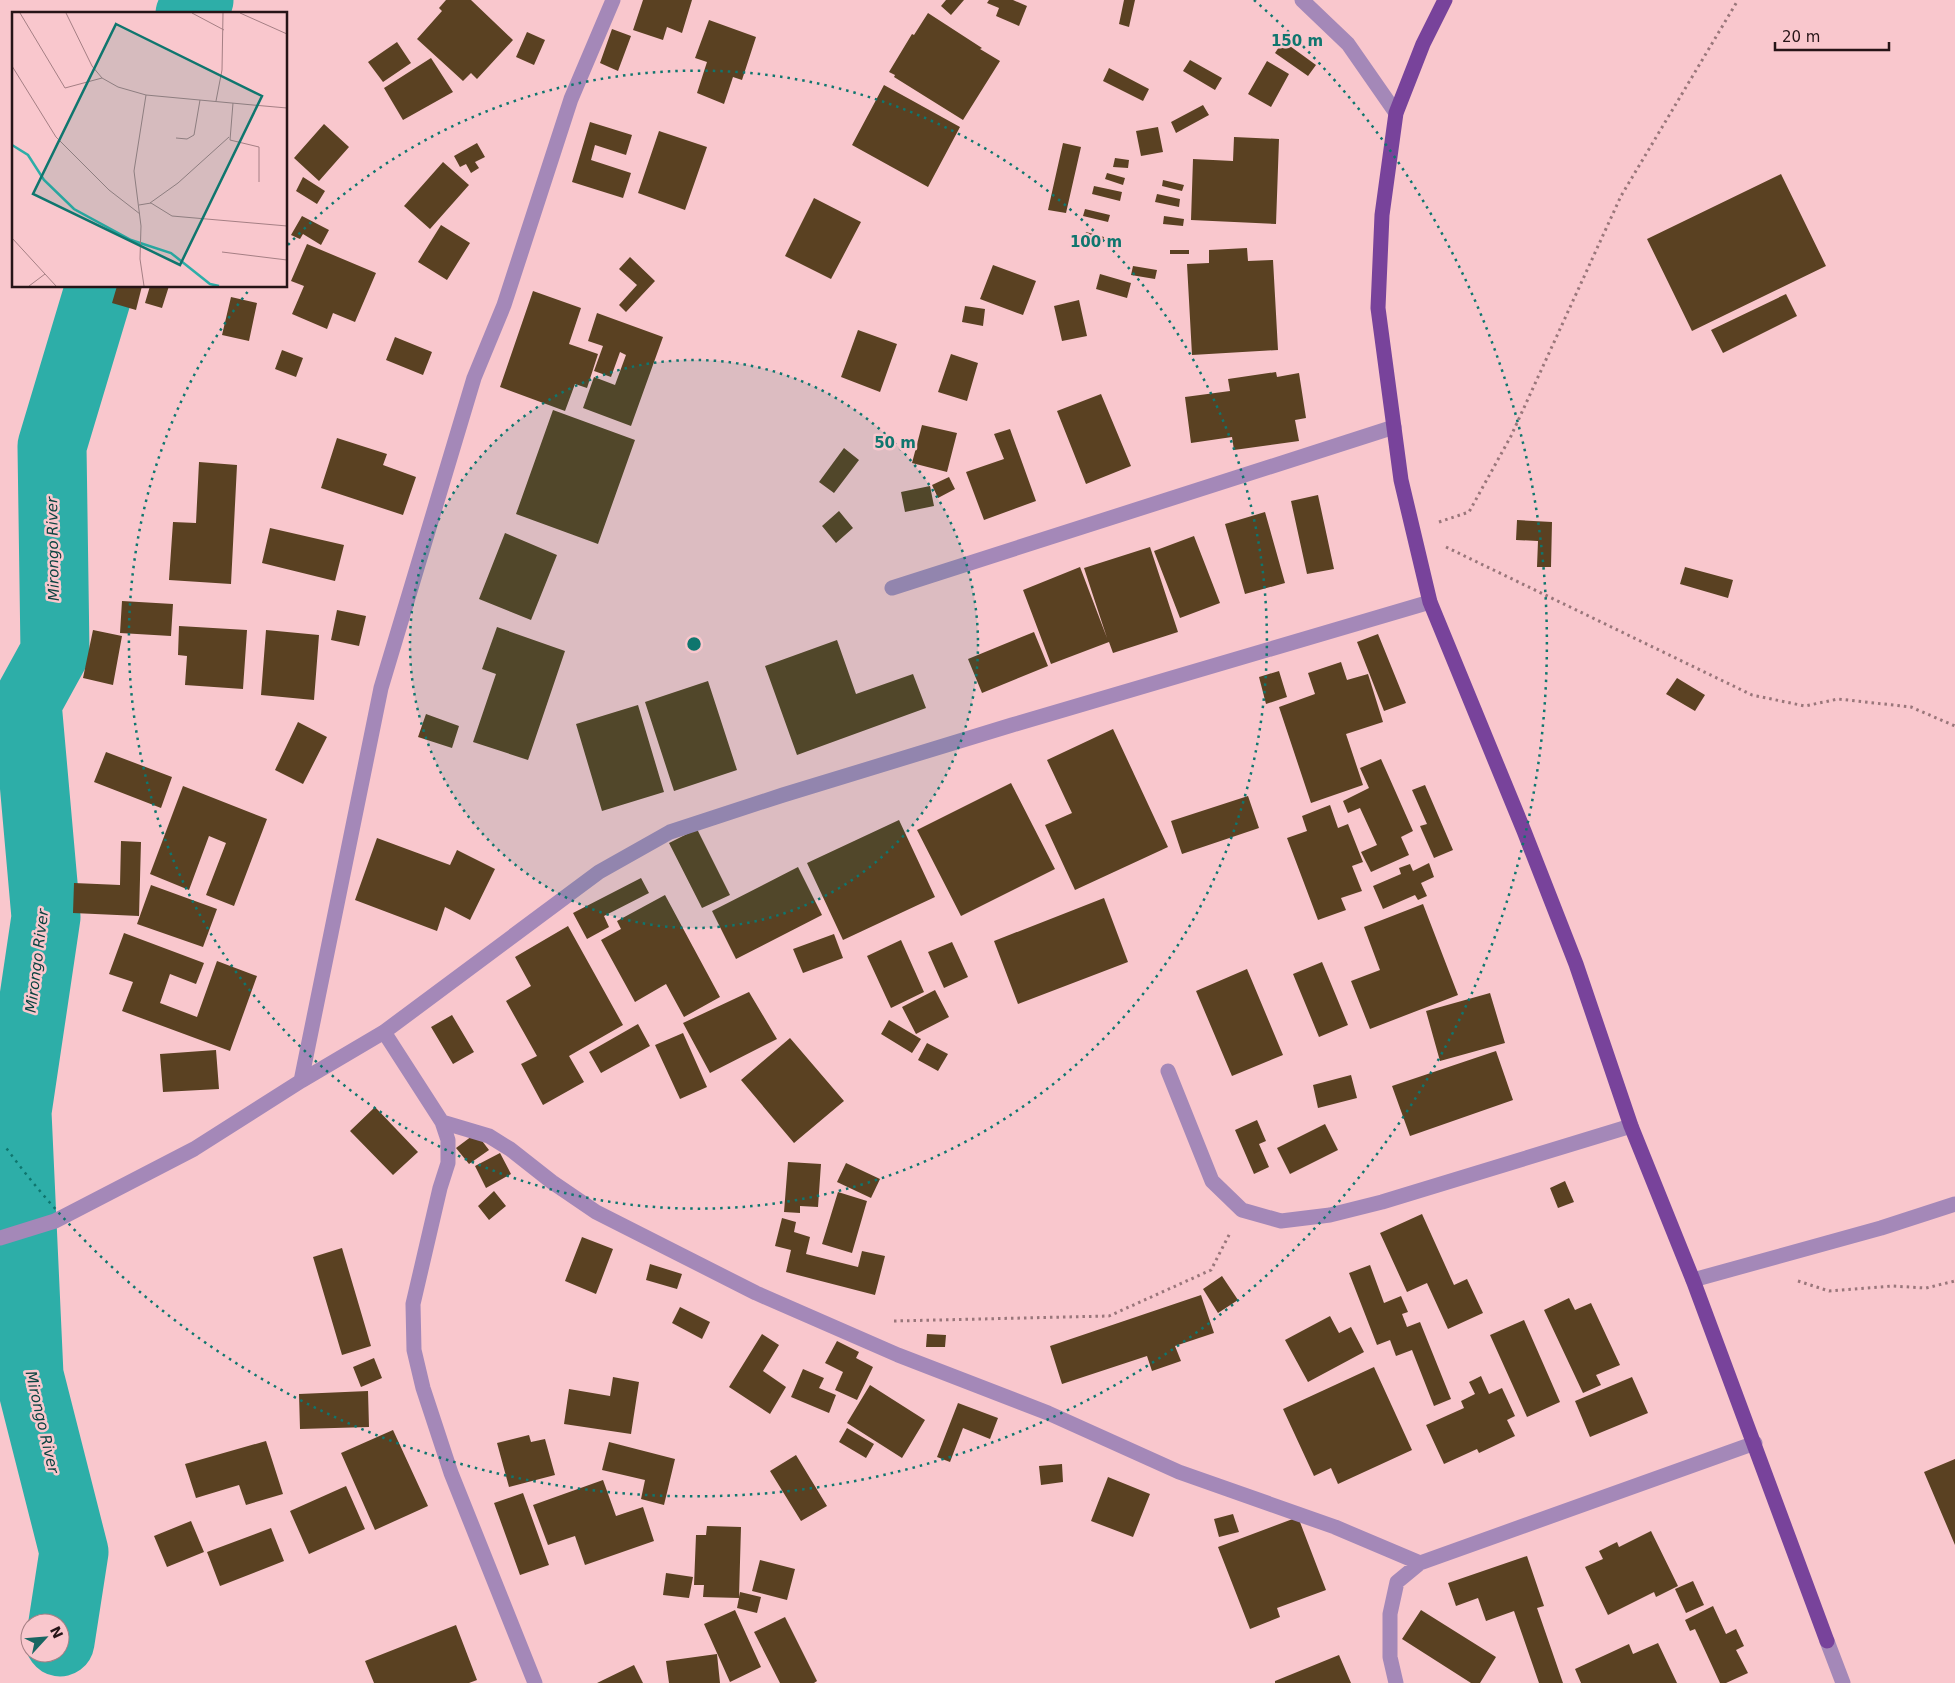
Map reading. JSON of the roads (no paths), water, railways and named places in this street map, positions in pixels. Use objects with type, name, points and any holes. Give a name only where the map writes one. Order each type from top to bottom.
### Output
[{"type":"main road","points":[[1445,0],[1423,44],[1396,113],[1382,215],[1378,308],[1400,480],[1430,602],[1524,831],[1576,964],[1630,1126],[1693,1280],[1828,1641]]},
{"type":"street","points":[[301,1081],[381,688],[474,378],[504,305],[571,99],[612,0]]},
{"type":"street","points":[[1302,0],[1348,44],[1396,113]]},
{"type":"street","points":[[892,588],[1394,428]]},
{"type":"street","points":[[0,1238],[55,1221],[194,1148],[384,1032],[598,872],[670,832],[783,795],[1012,725],[1430,602]]},
{"type":"street","points":[[384,1032],[442,1122],[448,1140],[448,1163],[440,1188],[413,1304],[414,1350],[423,1388],[451,1473],[535,1683]]},
{"type":"street","points":[[1168,1070],[1212,1181],[1242,1210],[1281,1220],[1330,1215],[1382,1202],[1630,1126]]},
{"type":"street","points":[[442,1122],[489,1136],[510,1149],[552,1182],[596,1212],[756,1293],[898,1355],[1048,1413],[1179,1472],[1335,1527],[1420,1563]]},
{"type":"street","points":[[1693,1280],[1881,1228],[1955,1204]]},
{"type":"street","points":[[1396,1683],[1390,1657],[1390,1614],[1397,1582],[1420,1563],[1755,1443]]},
{"type":"street","points":[[1828,1641],[1843,1683]]},
{"type":"waterway","name":"Mirongo River","points":[[191,12],[199,0]]},
{"type":"waterway","name":"Mirongo River","points":[[65,1613],[74,1552],[29,1375],[17,1112],[46,917],[27,703],[55,652],[52,446],[99,288]]}]
